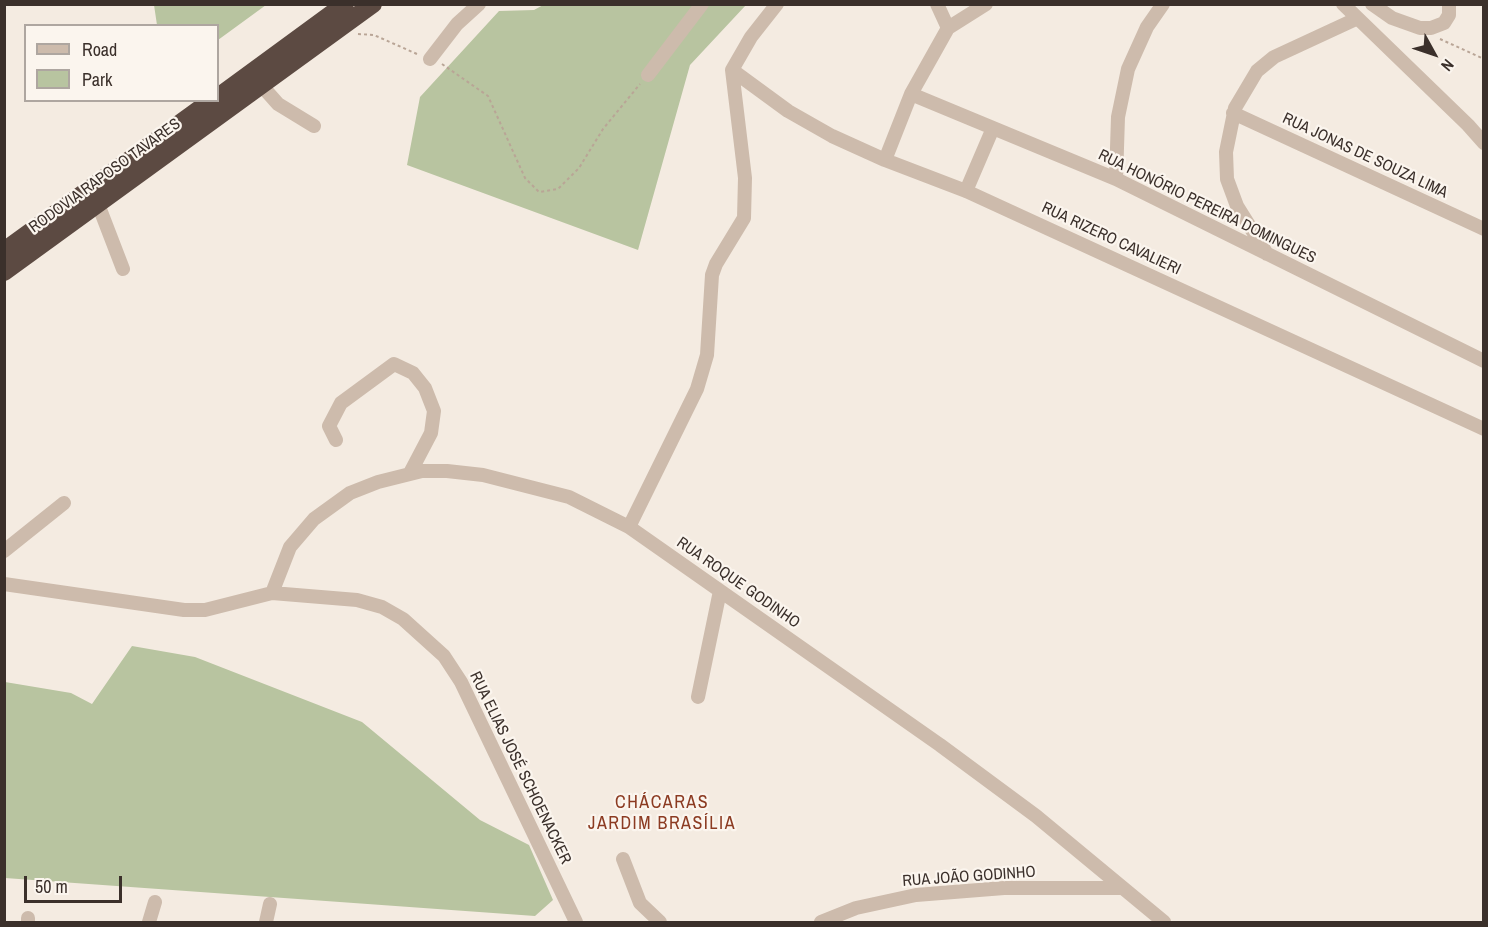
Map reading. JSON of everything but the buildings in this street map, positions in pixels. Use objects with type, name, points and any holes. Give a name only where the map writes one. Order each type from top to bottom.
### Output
[{"type":"highway","points":[[219,96],[345,4]]},
{"type":"highway","name":"RODOVIA RAPOSO TAVARES","points":[[4,272],[374,4]]},
{"type":"highway","name":"RODOVIA RAPOSO TAVARES","points":[[4,251],[209,102]]},
{"type":"street","points":[[430,59],[457,24],[479,4]]},
{"type":"street","points":[[648,75],[702,4]]},
{"type":"street","points":[[629,527],[697,389],[707,355],[716,264],[744,218],[745,178],[732,70],[751,37],[777,4]]},
{"type":"street","points":[[937,4],[948,28]]},
{"type":"street","points":[[885,160],[911,94],[948,28],[986,4]]},
{"type":"street","points":[[1116,179],[1118,117],[1125,81],[1138,44],[1163,4]]},
{"type":"street","points":[[1343,4],[1356,19],[1468,124],[1484,143]]},
{"type":"street","points":[[1372,4],[1392,18],[1413,27],[1431,28],[1444,23],[1449,15],[1449,4]]},
{"type":"street","points":[[1267,254],[1237,206],[1227,179],[1226,152],[1233,113],[1257,71],[1274,57],[1356,19]]},
{"type":"street","name":"RUA RIZERO CAVALIERI","points":[[732,70],[812,127],[885,160],[966,190],[1484,429]]},
{"type":"street","points":[[262,86],[278,104],[314,126]]},
{"type":"street","name":"RUA HONÓRIO PEREIRA DOMINGUES","points":[[911,94],[1116,179],[1484,361]]},
{"type":"street","name":"RUA JONAS DE SOUZA LIMA","points":[[1233,113],[1484,229]]},
{"type":"street","points":[[966,190],[993,128]]},
{"type":"street","points":[[98,204],[123,269]]},
{"type":"street","points":[[336,440],[329,426],[341,403],[377,374],[394,364],[412,373],[425,388],[434,411],[431,433],[410,473]]},
{"type":"street","name":"RUA ROQUE GODINHO","points":[[272,593],[290,547],[314,519],[350,493],[410,473],[447,471],[483,475],[546,490],[593,507],[629,527],[981,775],[1164,922]]},
{"type":"street","points":[[4,551],[64,503]]},
{"type":"street","name":"RUA ELIAS JOSÉ SCHOENACKER","points":[[4,584],[184,610],[205,609],[272,593],[357,600],[382,607],[425,636],[444,656],[461,682],[576,922]]},
{"type":"street","points":[[698,697],[720,591]]},
{"type":"street","points":[[623,859],[640,903],[660,922]]},
{"type":"street","name":"RUA JOÃO GODINHO","points":[[821,922],[856,908],[916,896],[1004,888],[1123,888]]},
{"type":"street","points":[[149,922],[155,902]]},
{"type":"street","points":[[266,922],[270,904]]},
{"type":"path","points":[[1413,27],[1484,59]]},
{"type":"path","points":[[349,33],[374,35],[430,59],[445,66],[488,96],[525,178],[539,192],[558,189],[579,168],[603,129],[648,75]]},
{"type":"green space","points":[[154,4],[266,5],[219,39],[219,24],[157,24]]},
{"type":"green space","points":[[545,4],[746,5],[690,65],[638,250],[407,165],[420,97],[499,11],[534,10]]},
{"type":"green space","points":[[132,646],[195,657],[362,722],[480,820],[529,845],[553,900],[535,916],[5,878],[5,682],[71,693],[92,704]]},
{"type":"district","name":"CHÁCARAS JARDIM BRASÍLIA","points":[[662,813]]}]
